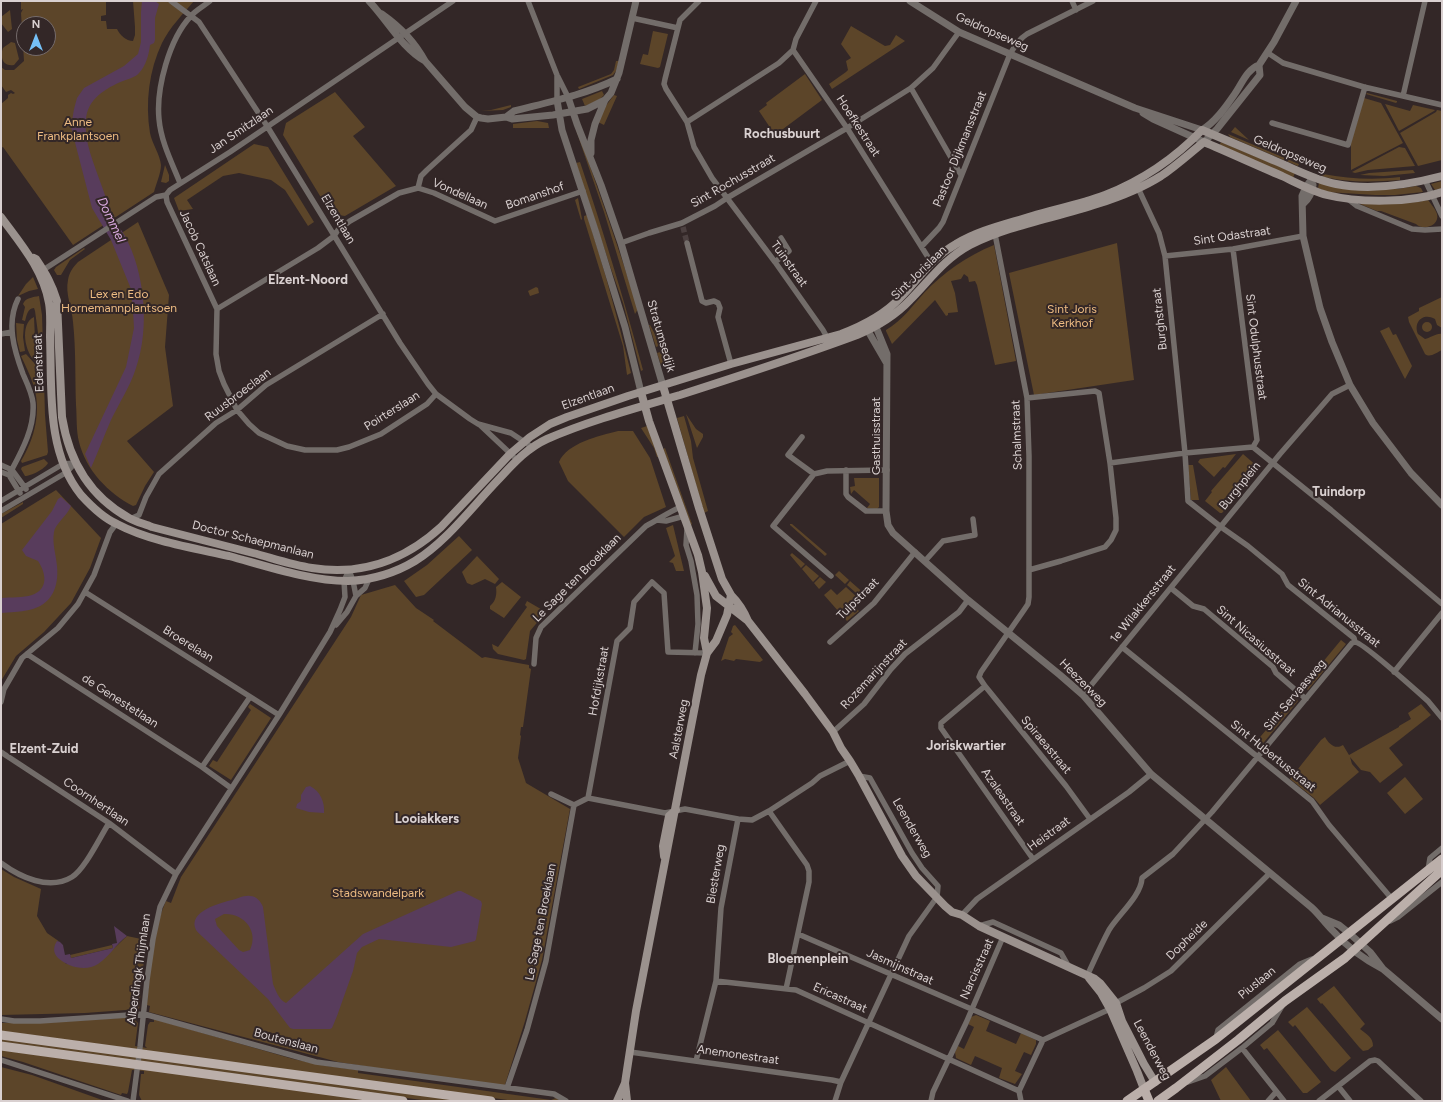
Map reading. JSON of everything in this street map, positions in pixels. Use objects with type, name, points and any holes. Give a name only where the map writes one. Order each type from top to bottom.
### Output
[{"type":"main road","name":"Geldropseweg","points":[[1202,130],[1326,182],[1350,186],[1385,186],[1442,176]]},
{"type":"main road","name":"Sint Jorislaan","points":[[871,326],[901,298],[931,262],[956,244],[982,232],[1095,198],[1116,190],[1140,178],[1165,162],[1195,138],[1202,130]]},
{"type":"main road","name":"Geldropseweg","points":[[1204,142],[1309,188],[1348,199],[1395,200],[1432,196],[1442,192]]},
{"type":"main road","name":"Sint Jorislaan","points":[[645,405],[734,378],[829,341],[850,331],[871,326],[910,300],[938,268],[969,246],[995,234],[1098,204],[1138,188],[1173,167],[1204,142]]},
{"type":"main road","name":"Edenstraat","points":[[1,217],[30,256],[36,259],[49,303],[53,418],[56,437],[65,468]]},
{"type":"main road","name":"Edenstraat","points":[[41,272],[53,286],[57,301],[62,417],[65,435],[75,463]]},
{"type":"main road","name":"Sint Jorislaan","points":[[663,386],[731,364],[829,341]]},
{"type":"main road","name":"Elzentlaan","points":[[524,442],[550,424],[567,417],[663,386]]},
{"type":"main road","name":"Stratumsedijk","points":[[663,386],[722,579],[731,595]]},
{"type":"main road","name":"Stratumsedijk","points":[[641,392],[649,421],[698,555],[702,572]]},
{"type":"main road","points":[[517,460],[532,447],[545,440],[645,405]]},
{"type":"main road","name":"Doctor Schaepmanlaan","points":[[75,463],[96,493],[110,506],[130,519],[152,527],[312,568],[349,570],[394,559],[420,545],[441,527],[510,454],[524,442]]},
{"type":"main road","name":"Doctor Schaepmanlaan","points":[[65,468],[81,495],[103,516],[116,524],[147,536],[304,575],[349,581],[387,574],[405,566],[426,553],[460,521],[517,460]]},
{"type":"main road","name":"Leenderweg","points":[[702,572],[716,596],[748,621],[841,741],[902,856],[916,876],[952,912],[962,915],[979,926],[1100,983],[1155,1082],[1162,1100]]},
{"type":"main road","name":"Aalsterweg","points":[[702,572],[707,608],[704,638],[707,653]]},
{"type":"main road","points":[[729,606],[731,595]]},
{"type":"main road","name":"Leenderweg","points":[[731,595],[743,609],[748,621]]},
{"type":"main road","name":"Aalsterweg","points":[[617,1101],[625,1083],[636,1012],[665,864],[663,846],[669,816],[676,810],[697,696],[707,653],[716,641],[724,624],[729,606]]},
{"type":"main road","name":"Piuslaan","points":[[1127,1101],[1216,1039],[1442,859]]},
{"type":"main road","points":[[1162,1100],[1285,1001],[1345,958],[1442,870]]},
{"type":"main road","name":"Leenderweg","points":[[1113,1006],[1149,1101]]},
{"type":"main road","points":[[1,1035],[491,1101]]},
{"type":"main road","points":[[1,1046],[402,1101]]},
{"type":"main road","name":"Aalsterweg","points":[[625,1083],[627,1101]]},
{"type":"street","name":"Elzentlaan","points":[[171,1],[199,22],[267,126],[400,343],[428,384],[436,394],[478,424],[517,460]]},
{"type":"street","points":[[180,183],[163,140],[159,119],[159,99],[164,68],[173,45],[191,15],[210,1]]},
{"type":"street","points":[[370,1],[382,14],[389,26],[416,56],[425,61],[465,106],[477,117],[488,119],[559,114],[591,107],[605,100]]},
{"type":"street","name":"Jan Smitzlaan","points":[[41,272],[156,197],[166,195],[180,183],[453,1]]},
{"type":"street","name":"Stratumsedijk","points":[[528,1],[591,157],[621,243],[663,386]]},
{"type":"street","points":[[591,157],[591,140],[594,124],[617,79],[636,1]]},
{"type":"street","name":"Tuinstraat","points":[[698,1],[681,17],[664,84],[687,122],[694,147],[712,178],[775,262],[829,341]]},
{"type":"street","points":[[687,122],[779,63],[793,50],[796,39],[816,1]]},
{"type":"street","name":"Geldropseweg","points":[[910,1],[959,32],[1135,108],[1202,130]]},
{"type":"street","points":[[1072,1],[1076,10]]},
{"type":"street","name":"Pastoor Dijkmansstraat","points":[[922,246],[943,222],[1010,54],[1021,38],[1093,1]]},
{"type":"street","points":[[1202,130],[1209,126],[1221,112],[1252,68],[1259,65],[1268,53],[1296,1]]},
{"type":"street","points":[[1403,96],[1424,1]]},
{"type":"street","points":[[632,18],[678,28]]},
{"type":"street","name":"Sint Rochusstraat","points":[[621,243],[649,233],[682,225],[847,128],[911,88],[933,68],[959,32]]},
{"type":"street","name":"Hoefkestraat","points":[[793,50],[847,128],[931,262]]},
{"type":"street","points":[[1268,53],[1283,62],[1365,87],[1442,105]]},
{"type":"street","points":[[1204,142],[1260,75],[1259,65]]},
{"type":"street","name":"Stratumsedijk","points":[[557,75],[557,100],[562,130],[583,191],[625,327],[641,392]]},
{"type":"street","points":[[506,117],[514,112],[600,87],[617,79]]},
{"type":"street","name":"Geldropseweg","points":[[1272,123],[1348,145],[1365,87]]},
{"type":"street","points":[[911,88],[961,174]]},
{"type":"street","name":"Geldropseweg","points":[[1135,108],[1153,119],[1204,142]]},
{"type":"street","points":[[418,188],[421,176],[472,130],[477,117]]},
{"type":"street","points":[[1313,177],[1309,188],[1308,199],[1303,204],[1303,236],[1320,308],[1350,385],[1373,423],[1394,452],[1411,473],[1442,505]]},
{"type":"street","points":[[1425,180],[1442,216]]},
{"type":"street","name":"Vondellaan","points":[[217,309],[315,250],[334,236],[338,230],[350,221],[399,193],[418,188],[434,193],[495,221]]},
{"type":"street","name":"Burghstraat","points":[[1138,188],[1159,233],[1165,256],[1185,453]]},
{"type":"street","name":"Bomanshof","points":[[495,221],[583,191]]},
{"type":"street","name":"Jacob Catslaan","points":[[166,195],[167,202],[217,309]]},
{"type":"street","name":"Geldropseweg","points":[[1348,199],[1357,206],[1412,229],[1442,229]]},
{"type":"street","name":"Schalmstraat","points":[[985,686],[979,677],[981,672],[1028,604],[1029,570],[1029,456],[1027,398],[995,234]]},
{"type":"street","name":"Sint Odastraat","points":[[1165,256],[1233,249],[1303,236]]},
{"type":"street","points":[[775,262],[790,251],[781,238]]},
{"type":"street","points":[[687,242],[702,301],[706,303],[714,301],[718,303],[720,308],[718,317],[731,364]]},
{"type":"street","name":"Sint Odulphusstraat","points":[[1233,249],[1257,440],[1253,446]]},
{"type":"street","points":[[10,473],[26,442],[33,413],[31,394],[16,355],[12,332],[13,316],[18,299]]},
{"type":"street","name":"Poirterslaan","points":[[217,309],[216,354],[219,371],[237,410],[259,433],[287,446],[305,450],[337,450],[350,447],[380,434],[427,404],[436,394]]},
{"type":"street","name":"Ruusbroeclaan","points":[[130,519],[139,515],[146,497],[159,474],[216,423],[237,410],[266,385],[383,314]]},
{"type":"street","name":"Gasthuisstraat","points":[[871,326],[886,362],[886,511]]},
{"type":"street","points":[[1,334],[12,332]]},
{"type":"street","points":[[1350,385],[1332,394],[1273,464],[1332,510],[1442,604]]},
{"type":"street","points":[[1027,398],[1095,391],[1099,393],[1110,463],[1116,518],[1116,530],[1111,540],[1105,547],[1029,570]]},
{"type":"street","name":"Elzentlaan","points":[[478,424],[511,433],[532,447]]},
{"type":"street","points":[[802,437],[788,455],[814,474]]},
{"type":"street","name":"Burghplein","points":[[1253,446],[1273,464],[1221,527],[1188,501],[1185,453],[1253,446]]},
{"type":"street","points":[[1110,463],[1185,453]]},
{"type":"street","points":[[1,501],[25,486],[75,463]]},
{"type":"street","points":[[1,465],[31,493]]},
{"type":"street","points":[[1,511],[31,493],[65,468]]},
{"type":"street","points":[[846,470],[846,494],[848,497],[866,511],[886,511]]},
{"type":"street","points":[[831,576],[774,526],[814,474],[827,471],[887,470]]},
{"type":"street","points":[[1,472],[10,473]]},
{"type":"street","points":[[10,473],[22,498]]},
{"type":"street","name":"Le Sage ten Broeklaan","points":[[534,664],[536,638],[541,627],[646,526],[664,514],[681,508]]},
{"type":"street","name":"Heezerweg","points":[[886,511],[890,528],[968,600],[1083,695],[1151,774],[1322,917],[1353,951],[1383,969]]},
{"type":"street","name":"Le Sage ten Broeklaan","points":[[657,520],[666,521],[684,516]]},
{"type":"street","points":[[925,561],[943,541],[975,535],[973,519]]},
{"type":"street","points":[[1,702],[4,689],[22,658],[58,628],[78,604],[94,575],[110,532],[116,524]]},
{"type":"street","points":[[687,525],[686,545],[691,561],[697,595],[698,624],[695,653],[707,653]]},
{"type":"street","name":"1e Wilakkersstraat","points":[[1083,695],[1221,527]]},
{"type":"street","name":"Sint Adrianusstraat","points":[[1221,527],[1248,546],[1282,574],[1288,585],[1354,638],[1355,642],[1358,642],[1419,693],[1442,718]]},
{"type":"street","name":"Tulpstraat","points":[[830,642],[874,603],[915,552]]},
{"type":"street","name":"Alberdingk Thijmlaan","points":[[133,1101],[147,980],[155,927],[160,907],[176,874],[279,715],[330,632],[345,597],[349,581],[349,570]]},
{"type":"street","name":"Alberdingk Thijmlaan","points":[[330,632],[347,612],[356,596],[365,588],[369,578]]},
{"type":"street","points":[[349,581],[356,596]]},
{"type":"street","name":"Hofdijkstraat","points":[[588,798],[617,641],[630,628],[634,602],[652,582],[664,593],[668,652],[695,653]]},
{"type":"street","name":"Sint Nicasiusstraat","points":[[1171,588],[1193,606],[1204,609],[1273,667],[1276,673],[1306,699]]},
{"type":"street","name":"Broerelaan","points":[[85,592],[279,715]]},
{"type":"street","name":"Rozemarijnstraat","points":[[835,735],[905,654],[959,612],[968,600]]},
{"type":"street","points":[[1394,672],[1442,613]]},
{"type":"street","name":"Sint Servaasweg","points":[[1087,976],[1109,931],[1118,916],[1139,889],[1142,878],[1173,854],[1257,758],[1352,642],[1355,642]]},
{"type":"street","name":"Sint Hubertusstraat","points":[[1122,647],[1284,780],[1312,801],[1329,825],[1392,899]]},
{"type":"street","name":"de Genestetlaan","points":[[27,654],[202,767]]},
{"type":"street","name":"Azaleastraat","points":[[985,686],[941,723],[941,728],[1034,859]]},
{"type":"street","name":"Spiraeastraat","points":[[985,686],[1066,786],[1090,819]]},
{"type":"street","points":[[231,788],[202,767],[250,697]]},
{"type":"street","name":"Coornhertlaan","points":[[1,752],[108,823],[176,874]]},
{"type":"street","points":[[552,794],[574,805],[588,798],[665,813],[685,809],[738,819],[755,820],[849,758]]},
{"type":"street","name":"Heistraat","points":[[962,915],[977,899],[1129,792],[1151,774]]},
{"type":"street","name":"Leenderweg","points":[[859,776],[870,778],[912,853],[922,868],[938,886],[939,892],[937,897]]},
{"type":"street","name":"Le Sage ten Broeklaan","points":[[507,1088],[527,1030],[546,961],[574,805]]},
{"type":"street","points":[[769,811],[807,865],[809,872],[809,882],[786,989]]},
{"type":"street","name":"Biesterweg","points":[[696,1061],[716,981],[721,908],[738,819]]},
{"type":"street","points":[[1,863],[35,881],[47,884],[65,880],[73,876],[82,867],[108,823]]},
{"type":"street","name":"Piuslaan","points":[[1427,871],[1430,858],[1442,848]]},
{"type":"street","name":"Dopheide","points":[[1043,1040],[1113,1006],[1171,971],[1270,873]]},
{"type":"street","points":[[1381,926],[1398,917],[1441,885]]},
{"type":"street","points":[[835,1101],[841,1082],[870,1024],[909,936],[937,897]]},
{"type":"street","name":"Heezerweg","points":[[1322,917],[1339,925],[1349,933],[1383,969],[1442,1019]]},
{"type":"street","name":"Leenderweg","points":[[979,926],[993,922],[1061,953],[1070,968]]},
{"type":"street","name":"Jasmijnstraat","points":[[798,934],[971,1010]]},
{"type":"street","name":"Narcisstraat","points":[[971,1010],[1003,937]]},
{"type":"street","name":"Ericastraat","points":[[716,981],[796,990],[948,1059]]},
{"type":"street","points":[[1184,1083],[1205,1076],[1242,1048],[1272,1023],[1285,1001]]},
{"type":"street","points":[[931,1101],[933,1092],[971,1010],[1043,1040],[1018,1091],[1021,1101]]},
{"type":"street","name":"Boutenslaan","points":[[1,1019],[14,1021],[40,1021],[144,1014],[316,1062],[554,1094],[566,1101]]},
{"type":"street","points":[[1242,1048],[1284,1101]]},
{"type":"street","name":"Anemonestraat","points":[[630,1052],[841,1082]]},
{"type":"street","points":[[948,1059],[1018,1091]]},
{"type":"street","points":[[1,1060],[128,1101]]},
{"type":"street","points":[[1319,1101],[1370,1061],[1375,1060],[1378,1061],[1421,1101]]},
{"type":"street","points":[[1338,1086],[1350,1101]]},
{"type":"street","points":[[1268,1101],[1276,1092]]},
{"type":"green space","name":"Anne Frankplantsoen","points":[[21,1],[106,1],[106,15],[101,16],[101,21],[106,21],[107,29],[117,29],[128,40],[133,41],[135,27],[133,1],[194,1],[165,37],[151,75],[148,98],[150,133],[161,165],[154,192],[73,245],[3,147],[1,148],[1,104],[8,98],[8,95],[15,93],[11,90],[6,92],[1,85],[1,67],[5,70],[14,70],[24,61],[24,56],[56,56],[56,16],[21,16],[23,9],[21,10]]},
{"type":"green space","points":[[10,10],[12,29],[8,32],[1,23],[1,17]]},
{"type":"green space","points":[[851,26],[885,46],[890,45],[896,35],[905,41],[832,89],[829,84],[848,70],[846,61],[851,58],[841,44]]},
{"type":"green space","points":[[653,31],[668,34],[660,67],[658,68],[640,64],[643,54],[648,55]]},
{"type":"green space","points":[[11,42],[15,43],[16,56],[18,56],[19,59],[14,65],[4,63],[2,57],[3,48]]},
{"type":"green space","points":[[616,61],[619,61],[613,75],[579,89],[578,87],[611,74],[614,70]]},
{"type":"green space","points":[[805,74],[822,100],[775,135],[759,111],[767,105],[766,103]]},
{"type":"green space","points":[[602,91],[604,95],[599,100],[585,106],[582,99]]},
{"type":"green space","points":[[335,92],[365,127],[353,136],[396,186],[345,216],[331,214],[283,135],[286,123]]},
{"type":"green space","points":[[1367,93],[1397,102],[1396,103],[1366,94]]},
{"type":"green space","points":[[614,95],[617,96],[604,125],[598,122],[605,107]]},
{"type":"green space","points":[[1364,98],[1381,103],[1403,143],[1351,170],[1351,142]]},
{"type":"green space","points":[[1385,104],[1410,111],[1413,105],[1435,110],[1399,131]]},
{"type":"green space","points":[[511,105],[511,107],[503,110],[481,111],[491,110]]},
{"type":"green space","points":[[1437,110],[1442,111],[1442,160],[1418,166],[1400,133]]},
{"type":"green space","points":[[537,121],[548,123],[549,128],[513,128],[513,124]]},
{"type":"green space","points":[[1235,127],[1249,140],[1231,132]]},
{"type":"green space","points":[[577,129],[638,309],[635,314],[604,212],[576,130]]},
{"type":"green space","points":[[1228,134],[1299,164],[1298,166],[1230,137]]},
{"type":"green space","points":[[1221,142],[1295,173],[1293,178],[1219,146]]},
{"type":"green space","points":[[254,144],[268,147],[314,222],[308,226],[285,190],[271,180],[239,173],[223,176],[187,200],[193,209],[179,211],[174,198]]},
{"type":"green space","points":[[1399,147],[1405,148],[1415,166],[1368,170],[1355,173],[1352,172]]},
{"type":"green space","points":[[580,162],[621,291],[643,370],[641,371],[623,303],[576,163]]},
{"type":"green space","points":[[165,165],[169,175],[169,181],[166,183],[161,182]]},
{"type":"green space","points":[[1413,170],[1415,173],[1384,176],[1360,175],[1369,173]]},
{"type":"green space","points":[[1323,174],[1362,178],[1400,177],[1400,180],[1350,181],[1321,176]]},
{"type":"green space","points":[[1442,181],[1442,188],[1435,190],[1431,184]]},
{"type":"green space","points":[[1319,183],[1398,189],[1416,186],[1421,188],[1423,192],[1395,195],[1375,195],[1327,192],[1318,188]]},
{"type":"green space","points":[[578,198],[582,219],[581,220],[575,200]]},
{"type":"green space","points":[[1428,200],[1436,211],[1437,218],[1434,224],[1427,227],[1419,226],[1360,204],[1417,202]]},
{"type":"green space","points":[[587,215],[616,313],[631,373],[627,375],[623,346],[584,219],[584,216]]},
{"type":"green space","name":"Lex en Edo Hornemannplantsoen","points":[[138,222],[169,295],[165,347],[173,406],[127,441],[154,472],[136,505],[133,506],[124,501],[99,480],[87,462],[79,442],[77,433],[74,332],[67,285],[70,273],[78,262]]},
{"type":"green space","name":"Sint Joris Kerkhof","points":[[1117,243],[1134,380],[1034,395],[1009,273]]},
{"type":"green space","points":[[994,245],[1016,361],[995,365],[977,285],[975,281],[969,282],[968,277],[964,274],[961,279],[951,281],[955,293],[958,312],[948,313],[946,316],[935,300],[892,344],[886,330],[902,318],[932,285],[965,259]]},
{"type":"green space","points":[[84,248],[85,249],[70,260],[61,275],[57,275],[54,270],[56,267]]},
{"type":"green space","points":[[33,277],[38,289],[18,296],[26,284]]},
{"type":"green space","points":[[536,287],[538,288],[539,293],[530,296],[528,291]]},
{"type":"green space","points":[[39,296],[42,315],[45,415],[48,452],[47,455],[22,463],[21,461],[30,443],[36,424],[37,404],[32,380],[21,356],[26,354],[35,364],[38,364],[38,333],[35,311],[34,308],[30,310],[25,321],[22,320],[25,307],[23,304],[27,299]]},
{"type":"green space","points":[[1442,297],[1442,328],[1437,325],[1435,319],[1431,317],[1420,319],[1418,322],[1418,334],[1425,339],[1442,334],[1442,350],[1433,355],[1427,355],[1425,354],[1409,322],[1408,317],[1419,311],[1419,308]]},
{"type":"green space","points":[[34,317],[36,362],[29,353],[25,339],[26,326]]},
{"type":"green space","points":[[1425,322],[1429,322],[1431,323],[1431,331],[1425,332],[1422,329],[1422,325]]},
{"type":"green space","points":[[16,323],[24,324],[23,337],[25,351],[20,352],[17,340]]},
{"type":"green space","points":[[650,325],[661,345],[656,347]]},
{"type":"green space","points":[[1389,327],[1393,335],[1396,334],[1412,366],[1405,379],[1380,331]]},
{"type":"green space","points":[[663,351],[668,362],[661,365],[657,353]]},
{"type":"green space","points":[[686,414],[696,429],[703,434],[697,448]]},
{"type":"green space","points":[[684,416],[691,441],[693,458],[708,511],[704,513],[677,418]]},
{"type":"green space","points":[[647,426],[659,457],[657,457],[654,448],[641,428]]},
{"type":"green space","points":[[618,431],[633,431],[650,458],[666,507],[644,517],[624,537],[568,481],[559,462],[563,455],[576,445],[593,438]]},
{"type":"green space","points":[[665,448],[692,524],[691,525],[663,449]]},
{"type":"green space","points":[[1236,454],[1225,468],[1223,467],[1214,477],[1198,462],[1200,459]]},
{"type":"green space","points":[[1243,454],[1258,467],[1258,470],[1240,492],[1234,488],[1223,501],[1229,505],[1222,513],[1220,513],[1205,501],[1212,492],[1211,491]]},
{"type":"green space","points":[[44,459],[48,463],[44,468],[25,476],[21,469],[22,467]]},
{"type":"green space","points":[[1188,465],[1193,465],[1199,500],[1191,500]]},
{"type":"green space","points":[[854,478],[879,478],[879,507],[877,509],[867,508],[870,504],[854,490],[851,494],[850,487],[855,486]]},
{"type":"green space","points":[[56,490],[101,538],[90,568],[71,603],[44,632],[16,656],[1,681],[1,524]]},
{"type":"green space","points":[[23,502],[23,504],[1,518],[1,514]]},
{"type":"green space","points":[[790,524],[792,524],[827,554],[825,556]]},
{"type":"green space","points":[[673,525],[684,571],[676,571],[673,563],[669,562],[675,556],[666,528]]},
{"type":"green space","points":[[459,536],[472,550],[424,595],[416,597],[404,581],[427,565]]},
{"type":"green space","points":[[792,553],[805,564],[801,568],[790,555]]},
{"type":"green space","points":[[477,556],[499,579],[495,584],[485,579],[472,585],[467,583],[462,572]]},
{"type":"green space","points":[[806,565],[819,576],[813,582],[802,569]]},
{"type":"green space","points":[[839,571],[849,580],[845,584],[835,575]]},
{"type":"green space","points":[[820,577],[826,582],[819,589],[814,583]]},
{"type":"green space","points":[[850,581],[866,595],[863,599],[847,585]]},
{"type":"green space","points":[[502,582],[521,597],[504,618],[490,609],[490,606],[496,597],[496,587]]},
{"type":"green space","name":"Stadswandelpark","points":[[395,585],[416,608],[434,620],[433,621],[482,658],[485,657],[529,665],[529,668],[531,669],[523,727],[521,727],[518,758],[526,783],[570,809],[542,960],[504,1088],[338,1062],[149,1012],[150,1006],[147,1005],[155,939],[161,913],[166,901],[171,903],[181,877],[351,617],[361,595]]},
{"type":"green space","points":[[846,587],[858,598],[852,604],[859,611],[847,621],[824,595],[831,589],[837,595]]},
{"type":"green space","points":[[527,601],[546,612],[530,631],[526,659],[524,660],[498,654],[493,649],[492,644],[498,647],[527,607],[525,605]]},
{"type":"green space","points":[[735,625],[763,660],[760,662],[736,659],[734,661],[725,659],[721,661],[729,637],[733,634],[731,632],[733,626]]},
{"type":"green space","points":[[1341,640],[1346,644],[1308,690],[1303,686]]},
{"type":"green space","points":[[1294,697],[1298,701],[1260,747],[1255,743]]},
{"type":"green space","points":[[250,704],[271,718],[231,780],[209,766],[213,760],[217,762],[251,710],[248,707]]},
{"type":"green space","points":[[1421,704],[1431,715],[1389,748],[1403,765],[1380,783],[1370,772],[1361,770],[1350,757],[1352,764],[1359,772],[1320,805],[1314,798],[1290,779],[1325,737],[1332,746],[1337,747],[1343,745],[1349,755],[1411,719],[1408,713]]},
{"type":"green space","points":[[1405,777],[1423,799],[1405,814],[1387,793]]},
{"type":"green space","points":[[1,869],[14,877],[41,889],[37,916],[47,933],[60,942],[57,941],[66,964],[106,956],[127,936],[146,940],[139,1009],[85,1013],[1,1015]]},
{"type":"green space","points":[[112,945],[113,948],[71,958],[70,955]]},
{"type":"green space","points":[[1334,986],[1365,1024],[1360,1029],[1369,1036],[1373,1043],[1373,1046],[1368,1050],[1363,1051],[1359,1047],[1317,999]]},
{"type":"green space","points":[[1307,1007],[1351,1058],[1335,1072],[1331,1070],[1295,1025],[1293,1027],[1288,1022]]},
{"type":"green space","points":[[976,1015],[990,1021],[986,1031],[1016,1044],[1021,1033],[1036,1040],[1036,1044],[1031,1055],[1024,1052],[1015,1071],[1022,1074],[1015,1084],[999,1078],[1002,1068],[975,1056],[971,1065],[956,1058],[955,1052],[958,1046],[964,1049],[974,1027],[968,1024],[971,1017]]},
{"type":"green space","points":[[133,1017],[138,1023],[135,1046],[147,1048],[145,1046],[148,1025],[150,1022],[154,1022],[154,1019],[293,1059],[327,1066],[358,1070],[358,1073],[551,1100],[556,1098],[561,1101],[515,1101],[1,1031],[1,1023],[40,1023]]},
{"type":"green space","points":[[1278,1030],[1321,1082],[1307,1093],[1303,1093],[1267,1048],[1264,1050],[1260,1045]]},
{"type":"green space","points":[[1,1038],[467,1101],[429,1101],[1,1043]]},
{"type":"green space","points":[[1,1050],[379,1101],[142,1101],[139,1095],[141,1074],[144,1074],[144,1071],[132,1070],[128,1092],[127,1094],[122,1093],[121,1095],[1,1056]]},
{"type":"green space","points":[[1,1067],[32,1075],[105,1101],[1,1101]]},
{"type":"green space","points":[[1226,1067],[1251,1101],[1221,1101],[1211,1080]]},
{"type":"water","name":"Dommel","points":[[142,1],[155,1],[159,4],[155,18],[155,40],[154,43],[150,45],[145,63],[136,76],[110,87],[98,95],[90,106],[86,120],[88,145],[93,161],[112,215],[125,236],[137,267],[141,283],[144,318],[143,336],[134,375],[111,420],[91,468],[85,454],[126,367],[134,328],[131,289],[111,240],[92,208],[71,127],[77,98],[84,88],[124,66],[138,54],[141,42]]},
{"type":"water","points":[[61,497],[71,506],[54,532],[57,581],[52,594],[37,608],[26,611],[1,613],[1,598],[28,596],[41,589],[44,575],[41,566],[38,561],[26,556],[22,550],[52,511],[58,499]]},
{"type":"water","points":[[310,786],[317,791],[321,797],[324,805],[324,813],[309,812],[296,808],[297,804],[301,801],[301,795],[306,787]]},
{"type":"water","points":[[458,891],[481,901],[482,904],[475,941],[451,947],[379,939],[362,947],[357,953],[353,971],[337,1016],[332,1028],[330,1029],[290,1028],[268,999],[196,930],[195,923],[196,918],[206,909],[220,903],[245,896],[255,897],[263,907],[273,984],[280,998],[286,1003],[363,934]],"holes":[[[224,914],[231,914],[248,924],[253,936],[250,950],[243,952],[239,950],[217,926],[215,919]]]},
{"type":"water","points":[[114,926],[127,936],[98,964],[88,968],[72,966],[58,958],[54,952],[57,941],[63,945],[65,955],[70,954],[71,958],[113,948],[112,944],[117,943]]},
{"type":"tunnel","points":[[683,227],[687,243]]},
{"type":"district","name":"Rochusbuurt","points":[[782,134]]},
{"type":"district","name":"Elzent-Noord","points":[[308,280]]},
{"type":"district","name":"Tuindorp","points":[[1339,492]]},
{"type":"district","name":"Joriskwartier","points":[[966,746]]},
{"type":"district","name":"Elzent-Zuid","points":[[44,749]]},
{"type":"district","name":"Looiakkers","points":[[427,819]]},
{"type":"district","name":"Bloemenplein","points":[[808,959]]}]
